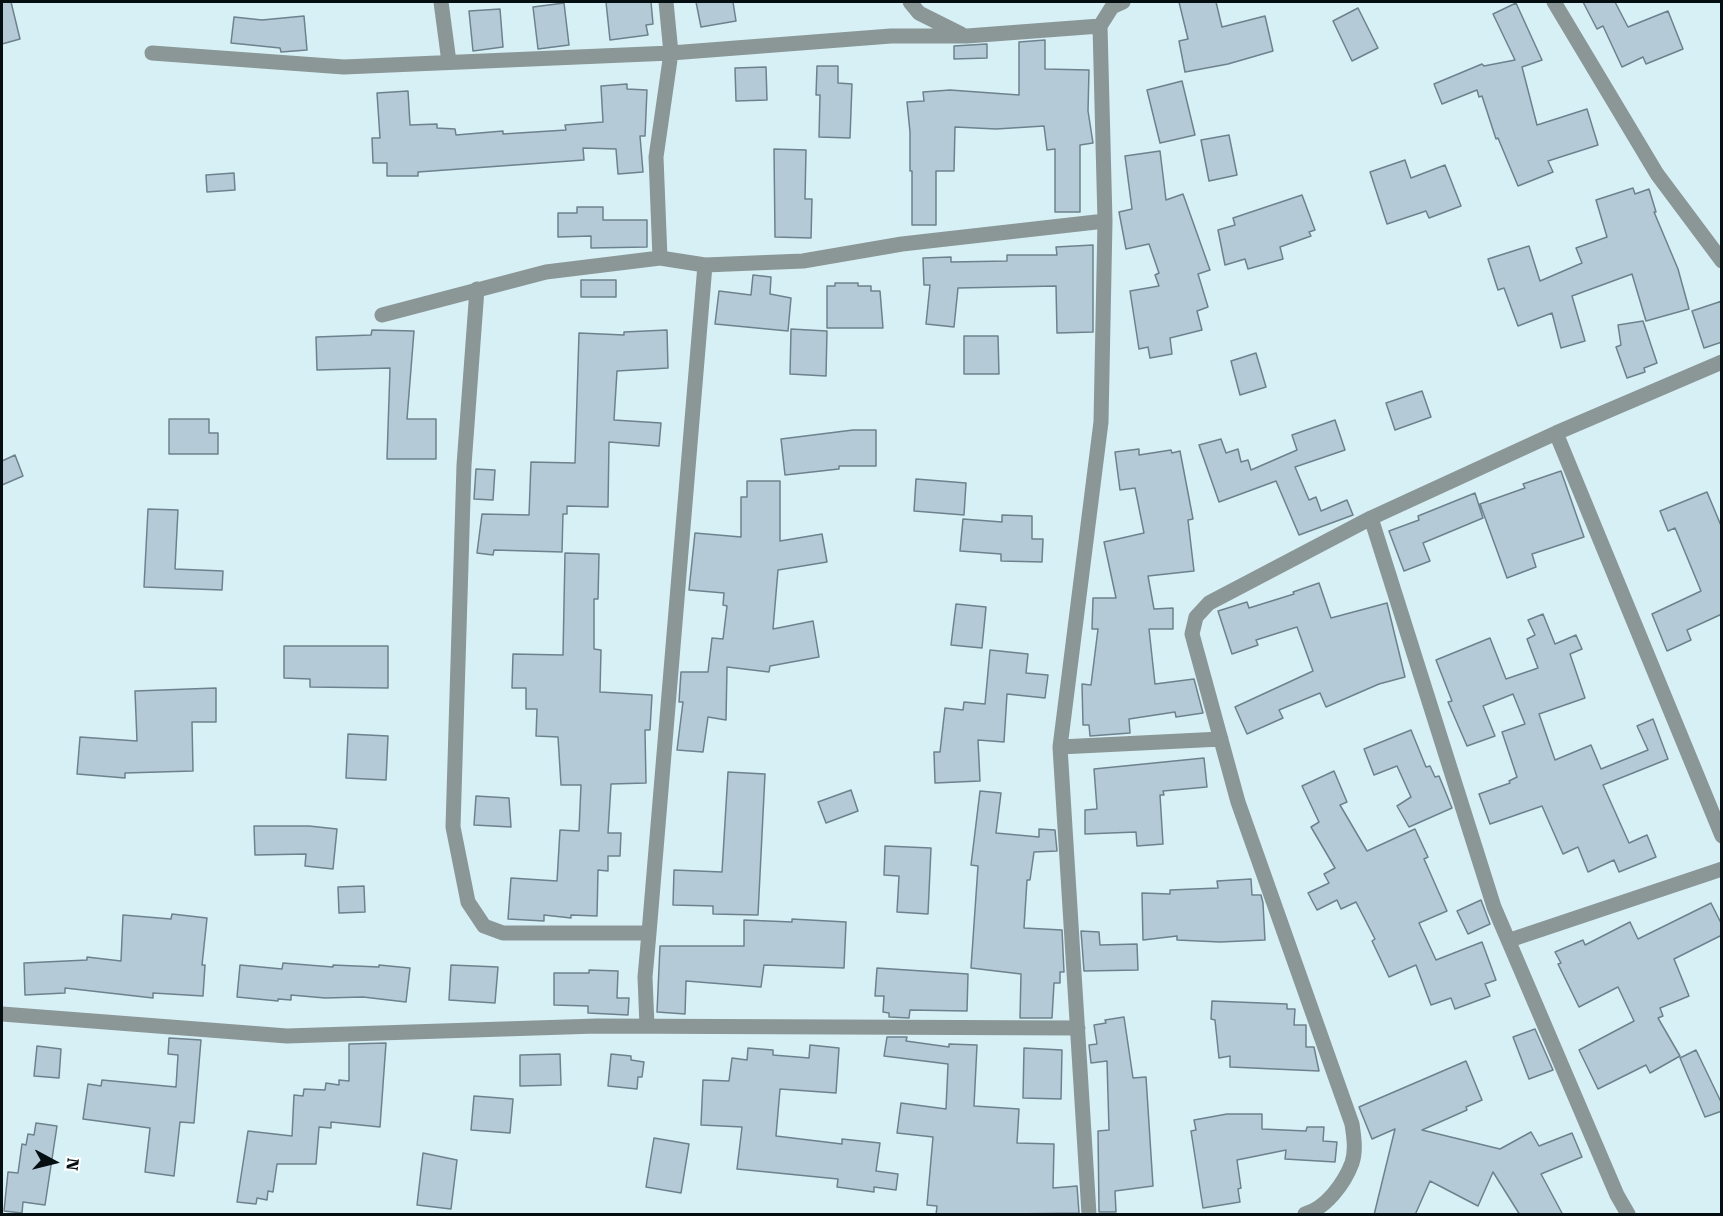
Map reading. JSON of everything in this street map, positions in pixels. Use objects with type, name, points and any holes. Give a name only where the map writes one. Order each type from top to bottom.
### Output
[{"type":"street","points":[[441,2],[449,63]]},
{"type":"street","points":[[660,258],[656,157],[671,53],[666,2]]},
{"type":"street","points":[[910,2],[919,13],[967,36]]},
{"type":"street","points":[[1089,1215],[1060,747],[1101,422],[1105,221],[1101,26],[1112,8],[1123,2]]},
{"type":"street","points":[[1554,2],[1657,174],[1722,261]]},
{"type":"street","points":[[152,53],[344,67],[671,53],[891,36],[967,36],[1101,26]]},
{"type":"street","points":[[382,315],[546,272],[660,258],[705,265],[803,261],[902,244],[1105,221]]},
{"type":"street","points":[[647,1026],[645,977],[648,933],[705,265]]},
{"type":"street","points":[[477,289],[464,465],[453,827],[468,902],[484,926],[503,933],[648,933]]},
{"type":"street","points":[[1305,1215],[1327,1203],[1352,1163],[1355,1142],[1352,1124],[1238,802],[1192,634],[1196,617],[1209,603],[1371,518],[1722,362]]},
{"type":"street","points":[[1556,434],[1722,836]]},
{"type":"street","points":[[1371,518],[1494,907],[1617,1195],[1628,1215]]},
{"type":"street","points":[[1060,747],[1221,739]]},
{"type":"street","points":[[1510,940],[1722,870]]},
{"type":"street","points":[[2,1014],[287,1036],[647,1026],[1078,1028]]},
{"type":"building","points":[[2,2],[11,2],[20,39],[2,44]]},
{"type":"building","points":[[606,2],[651,2],[653,24],[646,25],[648,35],[610,40]]},
{"type":"building","points":[[696,2],[733,2],[736,21],[701,27]]},
{"type":"building","points":[[1179,2],[1216,2],[1222,27],[1265,16],[1273,51],[1228,64],[1185,72],[1179,41],[1188,39]]},
{"type":"building","points":[[1583,2],[1615,2],[1628,27],[1668,11],[1683,49],[1646,64],[1643,57],[1622,67],[1603,26],[1597,29]]},
{"type":"building","points":[[564,3],[569,45],[538,49],[533,7]]},
{"type":"building","points":[[1516,3],[1542,60],[1522,67],[1537,125],[1587,109],[1598,145],[1548,161],[1553,172],[1518,186],[1498,138],[1496,139],[1482,96],[1479,97],[1477,90],[1442,104],[1434,84],[1482,64],[1484,66],[1515,60],[1493,14]]},
{"type":"building","points":[[1358,8],[1378,48],[1352,61],[1333,21]]},
{"type":"building","points":[[500,9],[503,47],[473,51],[469,11]]},
{"type":"building","points":[[304,16],[307,50],[281,52],[280,48],[231,43],[234,17],[262,20]]},
{"type":"building","points":[[1045,40],[1045,69],[1089,70],[1088,111],[1093,143],[1080,145],[1080,212],[1055,212],[1055,149],[1047,150],[1044,126],[996,129],[955,127],[954,171],[936,171],[936,225],[912,225],[912,171],[910,171],[907,102],[924,101],[923,92],[950,90],[1019,95],[1019,42]]},
{"type":"building","points":[[987,44],[987,58],[954,59],[954,46]]},
{"type":"building","points":[[817,66],[838,66],[838,83],[852,84],[850,138],[819,137],[820,95],[816,95]]},
{"type":"building","points":[[766,67],[767,100],[736,101],[735,68]]},
{"type":"building","points":[[1182,81],[1195,135],[1160,143],[1147,90]]},
{"type":"building","points":[[627,84],[627,89],[647,90],[645,136],[640,136],[643,172],[618,174],[616,149],[583,148],[584,160],[418,172],[418,176],[387,176],[387,163],[373,163],[372,138],[380,138],[377,93],[408,91],[410,125],[437,124],[437,128],[455,129],[456,135],[503,131],[503,134],[566,130],[565,125],[603,122],[601,86]]},
{"type":"building","points":[[1229,135],[1237,175],[1209,181],[1201,140]]},
{"type":"building","points":[[774,149],[806,150],[805,199],[812,199],[811,238],[775,237]]},
{"type":"building","points":[[1160,151],[1166,200],[1183,194],[1210,270],[1198,274],[1208,307],[1197,311],[1202,330],[1170,338],[1172,354],[1150,358],[1148,347],[1139,349],[1130,291],[1159,286],[1155,275],[1159,273],[1149,244],[1126,249],[1119,212],[1132,209],[1125,156]]},
{"type":"building","points":[[1405,160],[1411,178],[1445,165],[1461,206],[1429,218],[1426,211],[1387,224],[1370,172]]},
{"type":"building","points":[[234,173],[235,190],[207,192],[206,175]]},
{"type":"building","points":[[1633,188],[1635,194],[1649,189],[1656,212],[1654,212],[1678,269],[1689,309],[1646,321],[1632,274],[1572,296],[1585,341],[1561,348],[1552,313],[1518,326],[1504,288],[1498,290],[1488,259],[1529,246],[1540,281],[1582,263],[1576,248],[1607,237],[1596,200]]},
{"type":"building","points":[[1302,195],[1315,230],[1309,232],[1311,236],[1280,247],[1283,259],[1248,269],[1245,259],[1225,265],[1218,230],[1235,225],[1233,218]]},
{"type":"building","points":[[577,207],[603,207],[603,220],[647,220],[647,247],[591,248],[591,236],[558,237],[558,213],[577,213]]},
{"type":"building","points":[[1093,245],[1093,332],[1057,333],[1056,286],[958,288],[954,327],[926,324],[930,285],[924,285],[923,258],[951,257],[951,262],[1007,261],[1007,255],[1057,255],[1056,247]]},
{"type":"building","points":[[753,275],[771,277],[770,294],[791,298],[788,331],[715,324],[719,291],[751,295]]},
{"type":"building","points":[[581,280],[616,280],[616,297],[581,297]]},
{"type":"building","points":[[835,283],[858,283],[858,286],[871,286],[871,291],[880,291],[883,328],[827,328],[827,286],[835,286]]},
{"type":"building","points":[[1722,301],[1722,342],[1704,348],[1692,311]]},
{"type":"building","points":[[1643,321],[1657,363],[1644,368],[1645,372],[1627,378],[1616,347],[1621,345],[1618,325]]},
{"type":"building","points":[[791,329],[827,331],[826,376],[790,374]]},
{"type":"building","points":[[372,330],[414,331],[407,419],[436,419],[436,459],[387,459],[390,368],[317,370],[316,337],[371,335]]},
{"type":"building","points":[[667,330],[668,368],[617,371],[614,420],[661,423],[659,446],[609,442],[608,507],[567,506],[567,514],[563,514],[562,552],[494,550],[493,555],[477,553],[482,514],[529,515],[531,462],[575,463],[579,333],[624,335],[624,332]]},
{"type":"building","points":[[964,336],[998,336],[999,374],[964,374]]},
{"type":"building","points":[[1256,353],[1266,387],[1240,395],[1231,361]]},
{"type":"building","points":[[1422,391],[1431,417],[1395,430],[1386,403]]},
{"type":"building","points":[[169,419],[209,419],[209,433],[218,433],[218,454],[169,454]]},
{"type":"building","points":[[1335,420],[1345,450],[1295,467],[1309,500],[1316,497],[1321,511],[1347,500],[1353,515],[1299,535],[1276,481],[1219,502],[1199,445],[1221,439],[1226,453],[1238,449],[1241,462],[1248,460],[1251,470],[1297,450],[1292,435]]},
{"type":"building","points":[[853,430],[876,430],[876,466],[839,466],[839,469],[785,475],[781,439]]},
{"type":"building","points":[[1139,449],[1139,455],[1171,450],[1172,453],[1180,451],[1193,519],[1188,520],[1194,571],[1148,576],[1154,609],[1173,608],[1173,629],[1149,629],[1155,684],[1194,679],[1203,713],[1176,717],[1175,712],[1129,719],[1130,733],[1090,736],[1089,725],[1083,725],[1082,684],[1091,685],[1098,629],[1092,629],[1093,598],[1116,598],[1104,542],[1144,533],[1135,488],[1120,490],[1115,452]]},
{"type":"building","points":[[15,455],[23,476],[2,485],[2,461]]},
{"type":"building","points":[[476,469],[495,470],[493,500],[474,499]]},
{"type":"building","points":[[1561,471],[1584,537],[1532,554],[1536,567],[1507,578],[1480,504],[1525,488],[1523,484]]},
{"type":"building","points":[[916,479],[966,483],[964,515],[914,511]]},
{"type":"building","points":[[747,481],[780,481],[780,541],[822,534],[827,562],[778,570],[773,629],[813,621],[819,657],[770,666],[769,672],[727,667],[726,720],[708,717],[703,752],[677,750],[683,702],[679,702],[681,672],[708,672],[712,638],[723,639],[727,606],[723,605],[724,593],[689,590],[695,533],[741,537],[741,497],[747,497]]},
{"type":"building","points":[[1707,492],[1722,528],[1722,614],[1687,630],[1691,640],[1667,651],[1652,614],[1701,591],[1675,528],[1668,531],[1660,511]]},
{"type":"building","points":[[1475,493],[1483,518],[1423,543],[1430,561],[1404,571],[1389,531],[1419,520],[1418,516]]},
{"type":"building","points":[[148,509],[178,510],[175,569],[223,571],[222,590],[144,587]]},
{"type":"building","points":[[1002,515],[1032,516],[1032,539],[1043,539],[1042,562],[1001,561],[1001,554],[960,551],[963,519],[1002,522]]},
{"type":"building","points":[[565,553],[599,554],[598,599],[594,599],[594,649],[601,650],[600,692],[652,695],[650,730],[645,730],[646,783],[611,784],[608,833],[621,833],[620,856],[608,856],[608,871],[598,870],[597,916],[571,915],[571,918],[544,915],[544,921],[508,919],[511,878],[557,881],[560,830],[579,831],[581,785],[561,785],[558,737],[536,736],[537,709],[526,709],[526,688],[512,688],[513,654],[563,655]]},
{"type":"building","points":[[1319,583],[1331,618],[1387,603],[1405,677],[1379,684],[1326,707],[1320,693],[1279,710],[1283,718],[1247,734],[1235,707],[1313,671],[1297,627],[1256,640],[1258,645],[1232,654],[1218,611],[1247,602],[1249,608],[1294,594],[1293,592]]},
{"type":"building","points":[[956,604],[986,607],[982,648],[951,645]]},
{"type":"building","points":[[1543,614],[1555,644],[1576,635],[1582,649],[1570,654],[1585,698],[1539,714],[1555,760],[1591,745],[1601,769],[1648,750],[1637,726],[1653,719],[1668,759],[1603,785],[1629,843],[1647,835],[1656,857],[1619,872],[1614,860],[1588,872],[1578,847],[1563,854],[1542,806],[1490,824],[1479,794],[1510,783],[1509,781],[1517,777],[1502,732],[1525,724],[1513,694],[1483,706],[1495,736],[1467,746],[1448,702],[1452,701],[1436,660],[1490,638],[1506,679],[1538,668],[1527,639],[1535,635],[1528,620]]},
{"type":"building","points":[[284,646],[388,646],[388,688],[310,687],[310,679],[284,678]]},
{"type":"building","points":[[990,650],[1028,654],[1026,673],[1048,675],[1045,698],[1007,694],[1004,742],[978,740],[980,781],[935,783],[934,752],[940,752],[945,708],[963,710],[964,702],[985,704]]},
{"type":"building","points":[[216,688],[216,722],[192,722],[193,771],[125,773],[125,778],[77,774],[80,737],[137,741],[135,691]]},
{"type":"building","points":[[1411,730],[1426,767],[1430,766],[1435,777],[1439,776],[1452,808],[1409,827],[1397,806],[1411,797],[1397,766],[1374,775],[1364,749]]},
{"type":"building","points":[[348,734],[388,736],[386,780],[346,778]]},
{"type":"building","points":[[1204,758],[1207,787],[1163,791],[1164,795],[1160,795],[1163,844],[1137,846],[1136,832],[1085,834],[1085,810],[1097,809],[1094,769]]},
{"type":"building","points":[[1334,771],[1347,802],[1340,805],[1367,851],[1415,829],[1428,857],[1424,859],[1447,911],[1419,923],[1436,960],[1482,942],[1496,980],[1485,984],[1490,996],[1455,1009],[1451,998],[1431,1005],[1416,965],[1389,977],[1372,941],[1375,939],[1356,902],[1341,909],[1337,900],[1317,910],[1308,893],[1329,883],[1324,874],[1335,868],[1311,827],[1319,822],[1302,786]]},
{"type":"building","points":[[728,772],[765,774],[758,915],[713,914],[713,906],[673,905],[674,870],[722,872]]},
{"type":"building","points":[[851,790],[858,811],[826,823],[818,802]]},
{"type":"building","points":[[980,791],[1001,793],[996,833],[1039,837],[1039,829],[1055,830],[1057,851],[1034,852],[1030,880],[1027,880],[1024,928],[1062,930],[1064,972],[1060,972],[1060,983],[1054,983],[1052,1018],[1020,1018],[1021,974],[971,968],[978,866],[971,865]]},
{"type":"building","points":[[476,796],[509,798],[511,827],[474,825]]},
{"type":"building","points":[[254,826],[309,826],[337,829],[333,869],[305,866],[306,854],[255,855]]},
{"type":"building","points":[[885,846],[931,848],[928,914],[897,912],[899,876],[884,875]]},
{"type":"building","points":[[1251,879],[1252,895],[1261,895],[1263,903],[1265,940],[1220,942],[1177,940],[1177,936],[1143,940],[1142,893],[1170,894],[1170,890],[1218,888],[1217,881]]},
{"type":"building","points":[[364,886],[365,912],[339,913],[338,887]]},
{"type":"building","points":[[1481,900],[1490,924],[1468,934],[1457,911]]},
{"type":"building","points":[[1711,903],[1722,925],[1722,935],[1674,959],[1689,996],[1660,1008],[1663,1016],[1658,1018],[1680,1056],[1650,1073],[1646,1065],[1598,1089],[1579,1050],[1634,1021],[1618,987],[1579,1007],[1558,964],[1561,963],[1555,952],[1583,940],[1585,945],[1630,922],[1638,939]]},
{"type":"building","points":[[172,914],[207,918],[202,965],[205,965],[203,996],[153,993],[153,998],[65,988],[65,993],[25,995],[24,963],[87,960],[87,957],[121,961],[123,915],[171,919]]},
{"type":"building","points":[[792,919],[846,922],[844,968],[764,965],[761,987],[686,981],[685,1014],[657,1012],[660,946],[744,946],[744,920],[792,922]]},
{"type":"building","points":[[1081,931],[1099,932],[1100,945],[1137,944],[1138,970],[1084,971]]},
{"type":"building","points":[[283,963],[333,967],[333,965],[379,967],[379,965],[410,968],[406,1002],[363,997],[325,998],[291,995],[291,1000],[278,999],[278,1001],[237,997],[240,965],[282,969]]},
{"type":"building","points":[[451,965],[498,967],[495,1003],[449,1000]]},
{"type":"building","points":[[877,968],[968,974],[967,1011],[910,1010],[909,1018],[889,1017],[889,1013],[883,1012],[884,996],[875,996]]},
{"type":"building","points":[[589,970],[618,971],[617,998],[629,998],[628,1015],[588,1013],[588,1006],[554,1005],[554,973],[589,973]]},
{"type":"building","points":[[1212,1001],[1287,1004],[1287,1009],[1295,1009],[1294,1025],[1306,1025],[1306,1047],[1314,1047],[1319,1071],[1230,1067],[1230,1056],[1219,1058],[1215,1020],[1211,1019]]},
{"type":"building","points":[[1124,1017],[1133,1078],[1146,1077],[1153,1186],[1115,1191],[1116,1212],[1099,1212],[1098,1131],[1109,1130],[1107,1061],[1091,1063],[1089,1045],[1097,1044],[1094,1025],[1106,1023],[1105,1020]]},
{"type":"building","points":[[1535,1029],[1553,1070],[1529,1079],[1513,1037]]},
{"type":"building","points":[[887,1037],[907,1037],[906,1041],[949,1047],[949,1044],[977,1045],[974,1106],[1019,1109],[1017,1143],[1054,1144],[1053,1188],[1077,1186],[1079,1213],[936,1215],[937,1206],[927,1205],[933,1137],[897,1133],[901,1103],[946,1109],[948,1064],[884,1056]]},
{"type":"building","points":[[169,1038],[201,1040],[194,1123],[180,1122],[174,1176],[145,1172],[150,1128],[83,1119],[88,1084],[101,1086],[102,1080],[176,1087],[178,1055],[168,1054]]},
{"type":"building","points":[[386,1043],[380,1127],[331,1122],[331,1128],[319,1127],[316,1164],[277,1164],[273,1192],[268,1191],[267,1200],[257,1198],[256,1204],[237,1202],[248,1131],[292,1136],[294,1095],[303,1096],[304,1089],[325,1090],[326,1083],[339,1085],[339,1080],[349,1081],[349,1044]]},
{"type":"building","points":[[810,1045],[839,1048],[836,1093],[780,1089],[776,1136],[842,1144],[842,1139],[880,1143],[876,1171],[898,1174],[896,1190],[874,1187],[874,1192],[837,1187],[838,1179],[737,1169],[742,1127],[701,1125],[703,1080],[729,1081],[732,1058],[747,1060],[748,1048],[773,1050],[773,1055],[809,1058]]},
{"type":"building","points":[[37,1046],[61,1049],[59,1078],[34,1076]]},
{"type":"building","points":[[1024,1048],[1062,1050],[1061,1099],[1023,1098]]},
{"type":"building","points":[[1696,1050],[1722,1104],[1722,1111],[1705,1117],[1680,1058]]},
{"type":"building","points":[[560,1054],[561,1085],[520,1086],[520,1055]]},
{"type":"building","points":[[611,1054],[631,1056],[631,1060],[644,1062],[642,1077],[638,1077],[637,1089],[608,1086]]},
{"type":"building","points":[[1466,1061],[1482,1100],[1466,1107],[1467,1110],[1422,1130],[1500,1149],[1531,1132],[1539,1146],[1572,1133],[1582,1157],[1541,1174],[1563,1215],[1520,1215],[1493,1172],[1478,1206],[1430,1181],[1415,1215],[1374,1215],[1395,1129],[1372,1139],[1359,1107]]},
{"type":"building","points":[[474,1096],[513,1099],[510,1133],[471,1130]]},
{"type":"building","points":[[1227,1114],[1262,1114],[1262,1129],[1306,1131],[1307,1127],[1324,1127],[1323,1141],[1337,1142],[1335,1162],[1285,1159],[1286,1150],[1237,1160],[1241,1188],[1238,1189],[1240,1202],[1203,1208],[1191,1131],[1196,1130],[1194,1120]]},
{"type":"building","points":[[36,1123],[57,1126],[45,1205],[23,1202],[22,1213],[4,1211],[8,1172],[18,1173],[22,1144],[26,1145],[28,1134],[34,1135]]},
{"type":"building","points":[[654,1138],[689,1144],[681,1193],[646,1187]]},
{"type":"building","points":[[423,1153],[457,1160],[451,1209],[417,1205]]}]
